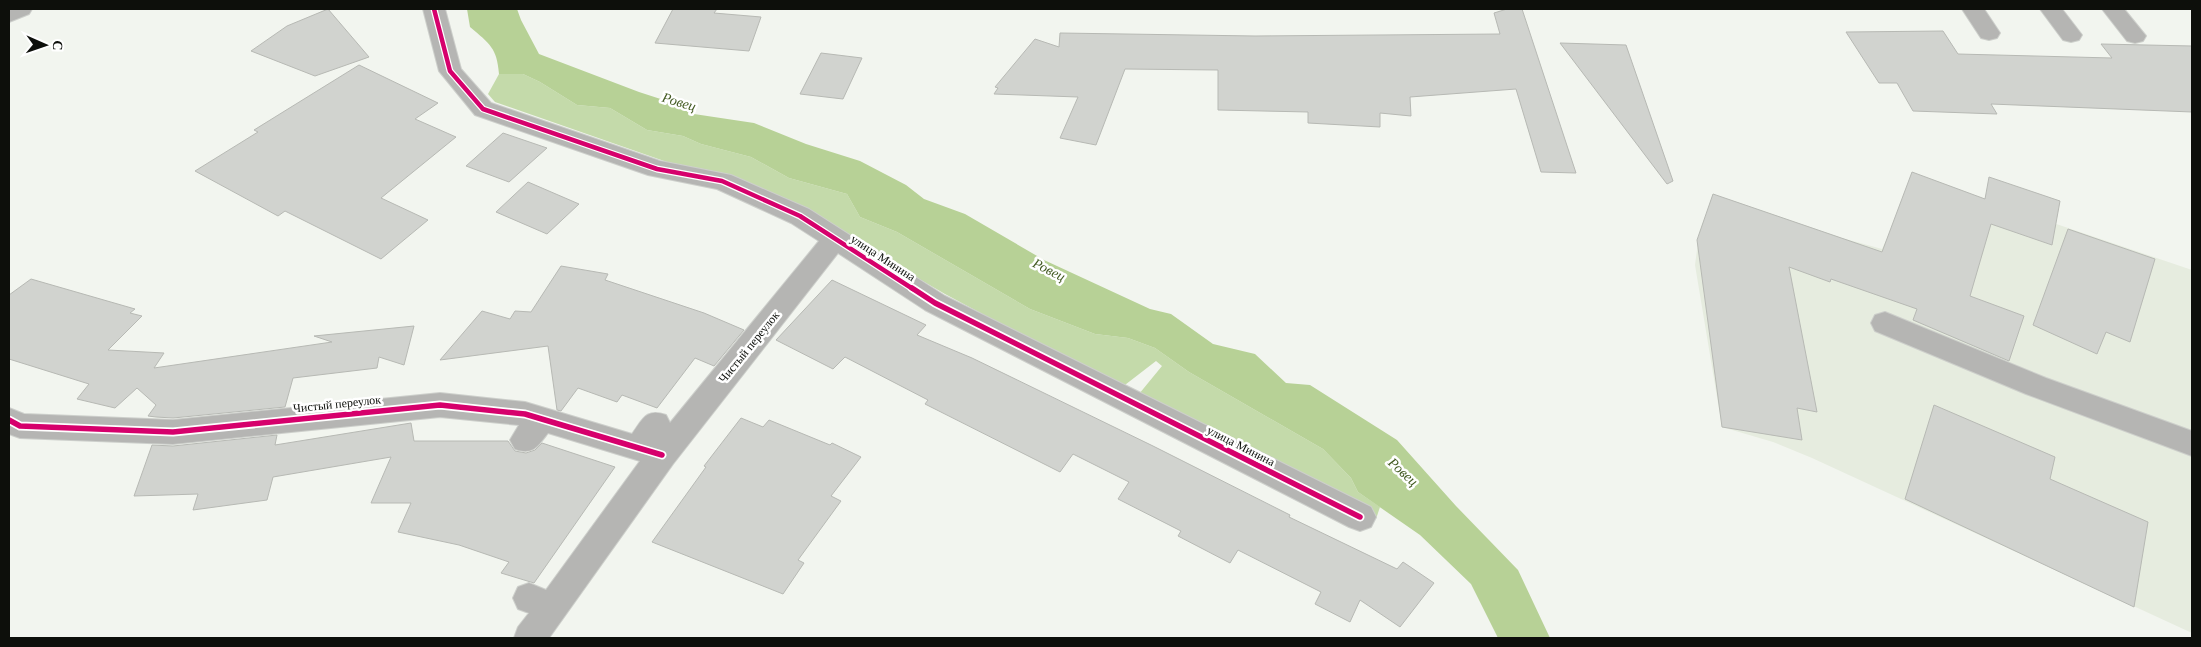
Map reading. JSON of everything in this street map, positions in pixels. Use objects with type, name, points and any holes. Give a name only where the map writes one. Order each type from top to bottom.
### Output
[{"type":"street","points":[[9,15],[21,9]]},
{"type":"street","name":"улица Минина","points":[[434,9],[450,70],[483,110],[657,169],[722,181],[800,216],[935,303],[1360,517]]},
{"type":"street","points":[[1973,9],[1990,33]]},
{"type":"street","points":[[2051,9],[2071,35]]},
{"type":"street","points":[[2113,9],[2135,36]]},
{"type":"street","name":"Чистый переулок","points":[[530,638],[541,603],[614,538],[651,451],[835,239]]},
{"type":"street","points":[[1885,323],[2036,386],[2192,444]]},
{"type":"street","name":"Чистый переулок","points":[[9,420],[20,426],[173,432],[440,405],[525,414],[533,430],[651,451]]},
{"type":"street","points":[[651,451],[656,424]]},
{"type":"shaded area","points":[[499,74],[523,74],[540,82],[577,105],[610,108],[647,130],[683,136],[701,144],[751,157],[789,178],[847,194],[860,217],[897,232],[1030,309],[1095,334],[1128,338],[1155,348],[1189,372],[1323,449],[1351,478],[1358,492],[1380,507],[1376,519],[1139,394],[1162,366],[1156,361],[1121,388],[945,294],[857,243],[815,213],[728,174],[667,162],[495,102],[488,94]]},
{"type":"shaded area","points":[[1713,194],[1842,238],[1882,249],[1891,230],[1997,204],[2192,270],[2192,633],[1812,458],[1773,442],[1722,427],[1695,265],[1699,235]]},
{"type":"water","name":"Ровец","points":[[467,9],[517,9],[539,54],[676,104],[694,114],[754,123],[806,144],[860,161],[906,185],[924,199],[965,214],[1044,260],[1150,309],[1171,314],[1213,344],[1255,354],[1286,383],[1310,385],[1397,440],[1456,506],[1518,570],[1550,638],[1498,638],[1471,584],[1420,535],[1358,492],[1351,478],[1323,449],[1189,372],[1155,348],[1128,338],[1095,334],[1030,309],[897,232],[860,217],[847,194],[789,178],[751,157],[701,144],[683,136],[647,130],[610,108],[577,105],[540,82],[523,74],[499,74],[496,58],[491,47],[470,27]]},
{"type":"building","points":[[328,9],[369,57],[315,76],[251,51],[287,26]]},
{"type":"building","points":[[673,9],[717,9],[714,13],[761,17],[749,51],[655,43]]},
{"type":"building","points":[[1507,9],[1522,9],[1576,173],[1541,172],[1516,89],[1410,97],[1411,116],[1380,113],[1380,127],[1308,123],[1308,112],[1218,110],[1218,70],[1125,69],[1096,145],[1060,138],[1078,97],[994,94],[998,88],[995,87],[1035,39],[1059,47],[1060,33],[1255,36],[1500,34],[1494,13]]},
{"type":"building","points":[[1943,31],[1958,54],[2112,58],[2101,44],[2192,46],[2192,112],[1991,104],[1997,114],[1913,111],[1897,83],[1879,83],[1846,32]]},
{"type":"building","points":[[1560,43],[1626,45],[1673,181],[1667,184]]},
{"type":"building","points":[[821,53],[862,58],[843,99],[800,94]]},
{"type":"building","points":[[359,65],[438,103],[415,119],[456,137],[381,198],[428,220],[381,259],[285,211],[278,216],[195,171],[258,132],[254,130]]},
{"type":"building","points":[[503,133],[547,148],[509,182],[466,166]]},
{"type":"building","points":[[1912,172],[1985,199],[1989,177],[2060,201],[2052,245],[1991,224],[1970,296],[2024,316],[2009,361],[1913,320],[1917,309],[1831,279],[1830,282],[1789,267],[1817,412],[1797,408],[1802,440],[1722,427],[1697,240],[1713,194],[1882,252]]},
{"type":"building","points":[[528,182],[579,204],[547,234],[496,212]]},
{"type":"building","points":[[2068,229],[2155,259],[2130,342],[2106,332],[2097,354],[2033,325]]},
{"type":"building","points":[[561,266],[608,274],[605,280],[704,313],[744,330],[714,366],[695,358],[657,408],[622,395],[617,402],[578,388],[561,411],[557,410],[548,346],[440,360],[482,311],[510,319],[515,311],[531,312]]},
{"type":"building","points":[[31,279],[135,309],[130,313],[142,316],[108,350],[164,353],[154,368],[332,342],[314,336],[414,326],[404,365],[379,357],[377,368],[293,378],[285,407],[173,418],[156,417],[148,416],[156,405],[137,388],[115,408],[77,399],[89,384],[9,359],[9,295]]},
{"type":"building","points":[[832,280],[926,325],[917,335],[972,358],[1153,446],[1290,515],[1289,517],[1397,569],[1403,562],[1434,583],[1400,627],[1360,600],[1350,622],[1315,604],[1321,592],[1238,550],[1230,563],[1178,536],[1181,531],[1118,499],[1129,482],[1073,454],[1060,472],[925,404],[928,400],[845,357],[833,369],[776,340]]},
{"type":"building","points":[[1934,405],[2055,457],[2050,479],[2148,522],[2134,607],[1905,499]]},
{"type":"building","points":[[741,418],[763,427],[769,420],[830,445],[832,443],[861,457],[831,496],[841,501],[798,560],[804,563],[783,594],[652,542],[706,467],[704,466]]},
{"type":"building","points":[[411,423],[414,441],[508,441],[515,451],[526,453],[535,450],[542,443],[615,467],[534,583],[501,573],[509,562],[459,545],[398,532],[411,503],[371,503],[391,457],[273,477],[267,500],[193,510],[198,494],[134,496],[152,445],[173,446],[277,435],[275,445]]},
{"type":"cycle path","points":[[434,9],[450,71],[483,109],[657,169],[722,181],[800,216],[935,303],[1360,517]]},
{"type":"cycle path","points":[[9,420],[20,426],[173,432],[440,405],[525,414],[662,455]]}]
